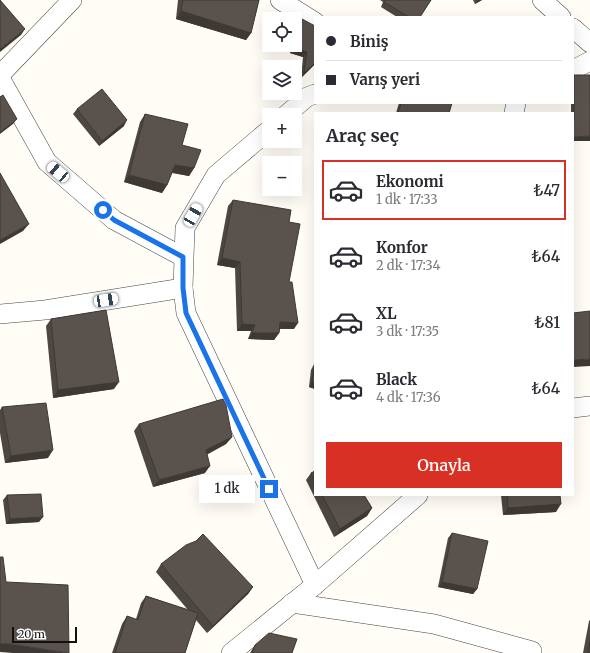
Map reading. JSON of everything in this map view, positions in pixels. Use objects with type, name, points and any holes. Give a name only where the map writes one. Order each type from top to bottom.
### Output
[{"type":"street","points":[[72,0],[0,77],[46,162],[114,220],[183,257]]},
{"type":"street","points":[[280,0],[314,21]]},
{"type":"street","points":[[542,0],[560,16]]},
{"type":"street","points":[[574,29],[590,43]]},
{"type":"street","points":[[574,69],[590,61]]},
{"type":"street","points":[[294,108],[307,97],[314,94]]},
{"type":"street","points":[[262,136],[216,175],[185,228],[183,288],[186,313],[315,585]]},
{"type":"street","points":[[0,314],[46,310],[183,288]]},
{"type":"street","points":[[574,408],[590,406]]},
{"type":"street","points":[[231,653],[315,585],[417,496]]},
{"type":"street","points":[[292,603],[434,624],[532,651]]},
{"type":"building","points":[[0,0],[25,29],[0,49]]},
{"type":"building","points":[[183,0],[259,0],[251,33],[181,11]]},
{"type":"building","points":[[385,0],[431,0],[421,16],[407,16],[384,2]]},
{"type":"building","points":[[302,19],[314,25],[314,64],[304,73],[307,52],[302,50]]},
{"type":"building","points":[[574,75],[590,75],[590,136],[574,137]]},
{"type":"building","points":[[102,89],[127,120],[102,141],[77,109]]},
{"type":"building","points":[[3,95],[17,119],[0,132],[0,97]]},
{"type":"building","points":[[401,104],[452,104],[449,112],[398,112]]},
{"type":"building","points":[[145,114],[188,124],[182,145],[201,150],[194,168],[175,165],[167,185],[129,175]]},
{"type":"building","points":[[0,173],[29,224],[0,240]]},
{"type":"building","points":[[233,200],[291,210],[289,222],[300,224],[289,282],[292,282],[298,323],[280,322],[279,333],[252,333],[255,325],[242,324],[240,262],[222,258]]},
{"type":"building","points":[[106,310],[119,382],[58,390],[51,319]]},
{"type":"building","points":[[590,311],[590,359],[574,360],[574,313]]},
{"type":"building","points":[[314,370],[314,383],[312,382]]},
{"type":"building","points":[[223,399],[226,405],[232,437],[206,450],[210,466],[159,480],[139,424]]},
{"type":"building","points":[[46,403],[53,450],[11,456],[2,407]]},
{"type":"building","points":[[314,472],[314,479],[311,473]]},
{"type":"building","points":[[41,494],[43,517],[10,519],[7,495]]},
{"type":"building","points":[[323,496],[365,496],[372,508],[340,529]]},
{"type":"building","points":[[507,496],[560,496],[561,504],[508,508]]},
{"type":"building","points":[[452,533],[488,541],[477,589],[442,582]]},
{"type":"building","points":[[203,534],[253,587],[213,626],[161,564],[186,545],[196,541]]},
{"type":"building","points":[[0,557],[3,557],[6,582],[68,585],[69,653],[10,644],[0,644]]},
{"type":"building","points":[[146,596],[198,613],[185,653],[115,653],[127,616],[138,620]]},
{"type":"building","points":[[269,633],[297,639],[292,653],[252,653],[255,645]]},
{"type":"building","points":[[590,642],[590,653],[588,653]]},
{"type":"route","points":[[103,210],[114,220],[183,257],[183,288],[186,313],[269,489]]}]
